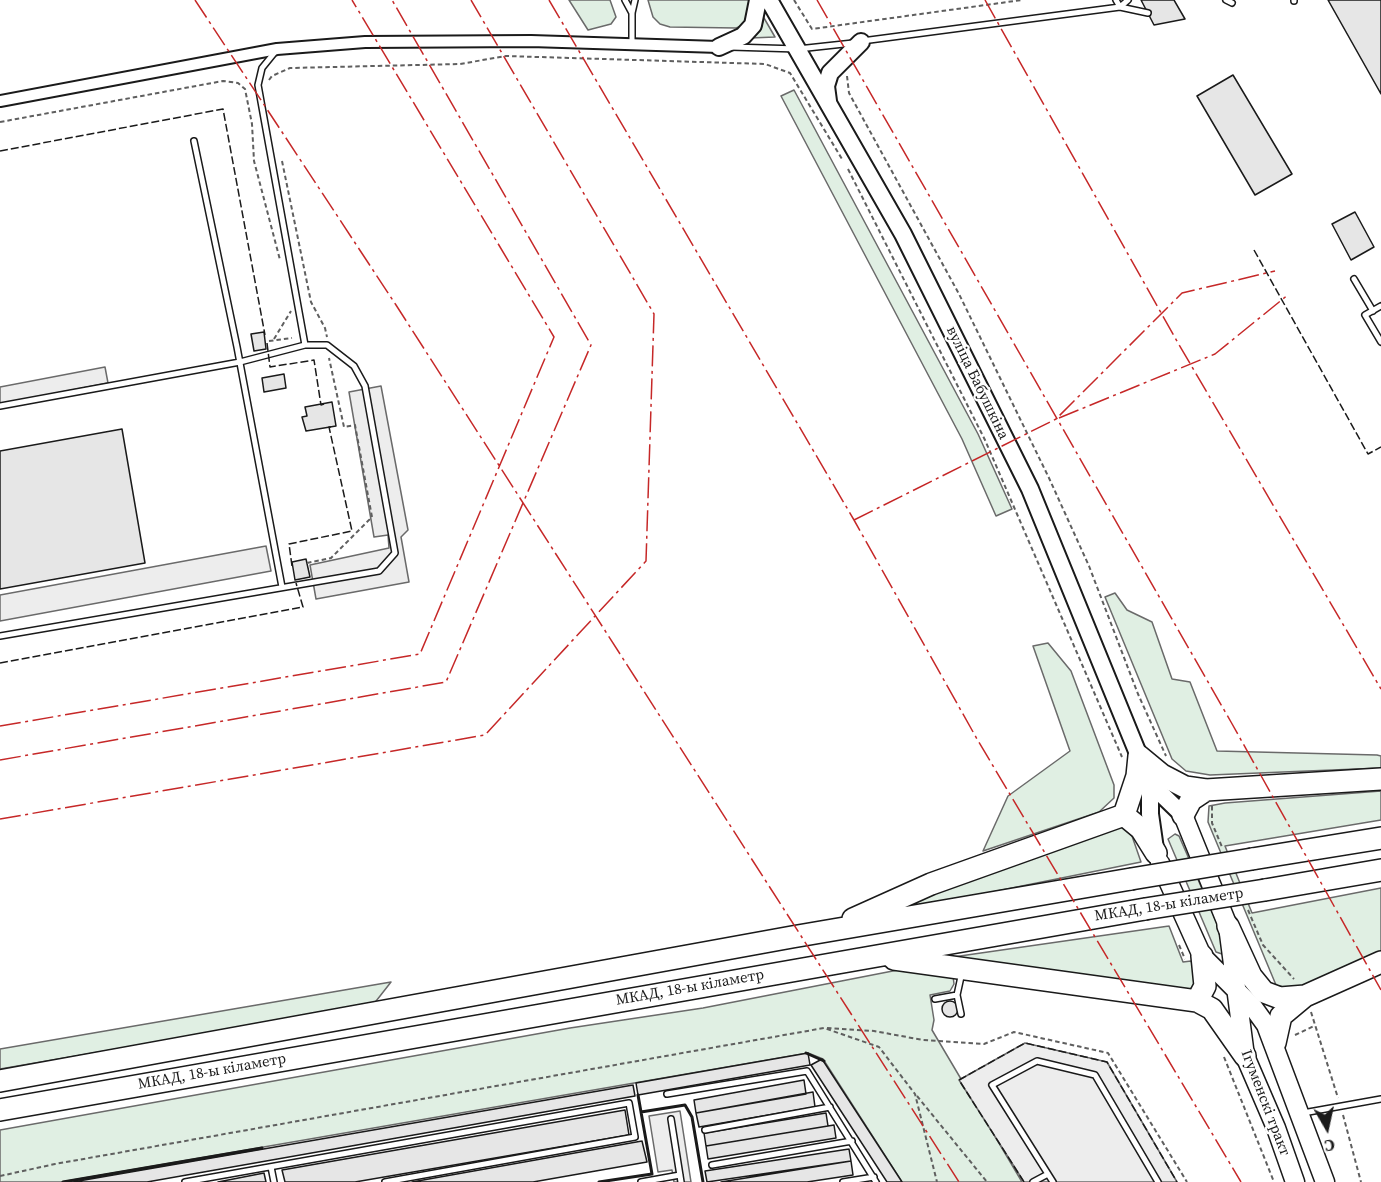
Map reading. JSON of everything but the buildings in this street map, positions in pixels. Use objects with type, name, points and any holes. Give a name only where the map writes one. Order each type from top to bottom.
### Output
[{"type":"highway","points":[[1130,756],[1185,788],[1206,790],[1381,779]]},
{"type":"highway","points":[[1124,815],[1137,776],[1130,756]]},
{"type":"highway","points":[[1183,815],[1191,800],[1206,790]]},
{"type":"highway","points":[[1124,815],[1140,829],[1156,853]]},
{"type":"highway","points":[[792,937],[852,920],[931,884],[1124,815]]},
{"type":"highway","name":"МКАД, 18-ы кіламетр","points":[[0,1081],[792,937],[1380,838]]},
{"type":"highway","name":"МКАД, 18-ы кіламетр","points":[[0,1110],[869,956],[1381,870]]},
{"type":"highway","points":[[1228,926],[1251,976],[1264,992],[1280,998],[1307,1002]]},
{"type":"highway","points":[[869,956],[1197,1001],[1212,1009],[1245,1056]]},
{"type":"highway","points":[[1197,1001],[1204,986],[1202,956]]},
{"type":"highway","points":[[1282,1040],[1281,1016],[1381,962]]},
{"type":"main road","name":"Ігуменскі тракт","points":[[1183,815],[1228,926],[1234,988],[1245,1056],[1276,1128],[1295,1182]]},
{"type":"main road","name":"Ігуменскі тракт","points":[[1156,853],[1202,956],[1282,1040],[1301,1113],[1325,1182]]},
{"type":"street","points":[[0,101],[277,49],[364,42],[719,47],[743,36],[753,25],[758,0]]},
{"type":"street","name":"вуліца Бабушкіна","points":[[769,0],[903,234],[1030,489],[1130,756],[1150,783],[1183,815]]},
{"type":"street","points":[[828,102],[826,86],[830,73],[861,42]]},
{"type":"street","name":"вуліца Бабушкіна","points":[[1150,783],[1150,814],[1156,853]]},
{"type":"lane","points":[[625,0],[632,13]]},
{"type":"lane","points":[[632,44],[632,13],[635,0]]},
{"type":"lane","points":[[1116,0],[1120,7]]},
{"type":"lane","points":[[1120,7],[1128,0]]},
{"type":"lane","points":[[1226,0],[1232,3]]},
{"type":"lane","points":[[719,47],[798,49],[1120,7],[1148,13]]},
{"type":"lane","points":[[277,49],[262,68],[258,85],[305,345]]},
{"type":"lane","points":[[194,141],[240,362],[282,588]]},
{"type":"lane","points":[[1354,279],[1373,311]]},
{"type":"lane","points":[[1381,306],[1365,315],[1381,342]]},
{"type":"lane","points":[[0,406],[240,362],[305,345],[327,345],[354,366],[362,376],[395,553],[379,571],[0,636]]},
{"type":"lane","points":[[962,1014],[957,995],[963,968]]},
{"type":"lane","points":[[935,999],[957,995]]},
{"type":"lane","points":[[1053,1182],[992,1085],[1037,1061],[1095,1075],[1158,1182]]},
{"type":"lane","points":[[667,1095],[807,1071],[875,1180],[843,1182]]},
{"type":"lane","points":[[1301,1113],[1381,1099]]},
{"type":"lane","points":[[185,1182],[629,1102],[636,1137],[385,1182]]},
{"type":"lane","points":[[705,1130],[830,1107]]},
{"type":"lane","points":[[671,1119],[681,1182]]},
{"type":"lane","points":[[712,1165],[852,1141]]},
{"type":"lane","points":[[271,1167],[274,1182]]},
{"type":"lane","points":[[1033,1182],[1048,1174]]},
{"type":"lane","points":[[641,1182],[680,1175]]},
{"type":"path","points":[[794,0],[812,28],[1022,0]]},
{"type":"path","points":[[266,84],[272,76],[290,68],[460,64],[506,57],[765,64],[790,73],[846,165],[985,440],[1130,756]]},
{"type":"path","points":[[846,72],[849,93],[964,304],[1049,477],[1089,567],[1134,685],[1167,759]]},
{"type":"path","points":[[280,153],[311,302],[327,336]]},
{"type":"path","points":[[269,341],[303,337]]},
{"type":"path","points":[[307,563],[330,558],[372,517],[355,425],[344,427],[328,353]]},
{"type":"path","points":[[1307,1002],[1361,1182]]},
{"type":"path","points":[[1282,1040],[1314,1026]]},
{"type":"path","points":[[0,1176],[56,1164],[824,1028],[879,1047],[987,1182]]},
{"type":"path","points":[[1223,1054],[1274,1182]]},
{"type":"path","points":[[915,1094],[937,1182]]},
{"type":"green space","points":[[569,0],[610,0],[616,17],[611,24],[588,30]]},
{"type":"green space","points":[[648,0],[750,0],[752,10],[744,25],[736,28],[670,27],[660,24],[653,17]]},
{"type":"green space","points":[[764,18],[775,37],[750,38],[760,31]]},
{"type":"green space","points":[[794,90],[978,434],[1012,509],[996,516],[962,439],[781,96]]},
{"type":"green space","points":[[1115,593],[1127,610],[1152,622],[1172,679],[1190,682],[1217,751],[1377,755],[1381,756],[1381,768],[1210,775],[1186,771],[1172,759],[1105,597]]},
{"type":"green space","points":[[1048,643],[1071,671],[1114,785],[1114,798],[1099,812],[983,851],[1008,796],[1070,751],[1033,646]]},
{"type":"green space","points":[[1381,791],[1381,820],[1225,846],[1252,913],[1381,888],[1381,952],[1295,990],[1288,991],[1276,985],[1208,822],[1209,806]]},
{"type":"green space","points":[[1122,826],[1132,836],[1141,862],[878,915],[955,882]]},
{"type":"green space","points":[[1175,834],[1179,836],[1227,946],[1226,952],[1222,954],[1216,952],[1168,839]]},
{"type":"green space","points":[[1169,926],[1183,962],[1191,961],[1199,981],[1196,991],[953,957]]},
{"type":"green space","points":[[903,969],[953,976],[954,984],[950,991],[930,995],[934,1020],[932,1030],[1022,1182],[902,1182],[823,1059],[808,1053],[61,1182],[0,1182],[0,1130],[570,1028],[703,1008]]},
{"type":"green space","points":[[391,982],[373,1005],[0,1069],[0,1049]]},
{"type":"shaded area","points":[[105,367],[108,383],[0,404],[0,387]]},
{"type":"shaded area","points":[[381,386],[408,530],[401,537],[409,582],[316,599],[310,565],[389,548],[388,535],[374,537],[349,392]]},
{"type":"shaded area","points":[[266,546],[271,571],[0,621],[0,595]]},
{"type":"shaded area","points":[[1025,1043],[1107,1062],[1177,1182],[1024,1182],[959,1080]]},
{"type":"shaded area","points":[[680,1111],[691,1182],[674,1182],[672,1170],[658,1172],[649,1116]]},
{"type":"fence","points":[[0,151],[223,109],[265,335]]},
{"type":"fence","points":[[1254,250],[1368,454],[1381,447]]},
{"type":"fence","points":[[267,343],[270,367],[314,360],[321,405],[324,404]]},
{"type":"fence","points":[[292,566],[289,544],[352,531],[329,427],[332,427]]},
{"type":"fence","points":[[0,663],[303,607],[296,583]]},
{"type":"fence","points":[[1024,1182],[959,1080],[1025,1043],[1107,1062],[1177,1182]]},
{"type":"wall","points":[[806,1053],[824,1061]]},
{"type":"wall","points":[[638,1095],[641,1112]]},
{"type":"wall","points":[[599,1182],[652,1174],[641,1112],[685,1105],[692,1117],[703,1182]]},
{"type":"wall","points":[[63,1182],[262,1148]]},
{"type":"power","points":[[195,0],[396,305],[959,1182]]},
{"type":"power","points":[[0,726],[420,654],[554,337],[352,0]]},
{"type":"power","points":[[0,760],[446,682],[591,345],[392,0]]},
{"type":"power","points":[[0,819],[485,735],[646,561],[654,314],[471,0]]},
{"type":"power","points":[[549,0],[854,520],[977,739],[1241,1182]]},
{"type":"power","points":[[817,0],[1231,722],[1381,990]]},
{"type":"power","points":[[985,0],[1178,343],[1381,689]]},
{"type":"power","points":[[854,520],[1056,419],[1182,293],[1275,271]]},
{"type":"power","points":[[1059,418],[1215,354],[1289,294]]}]
